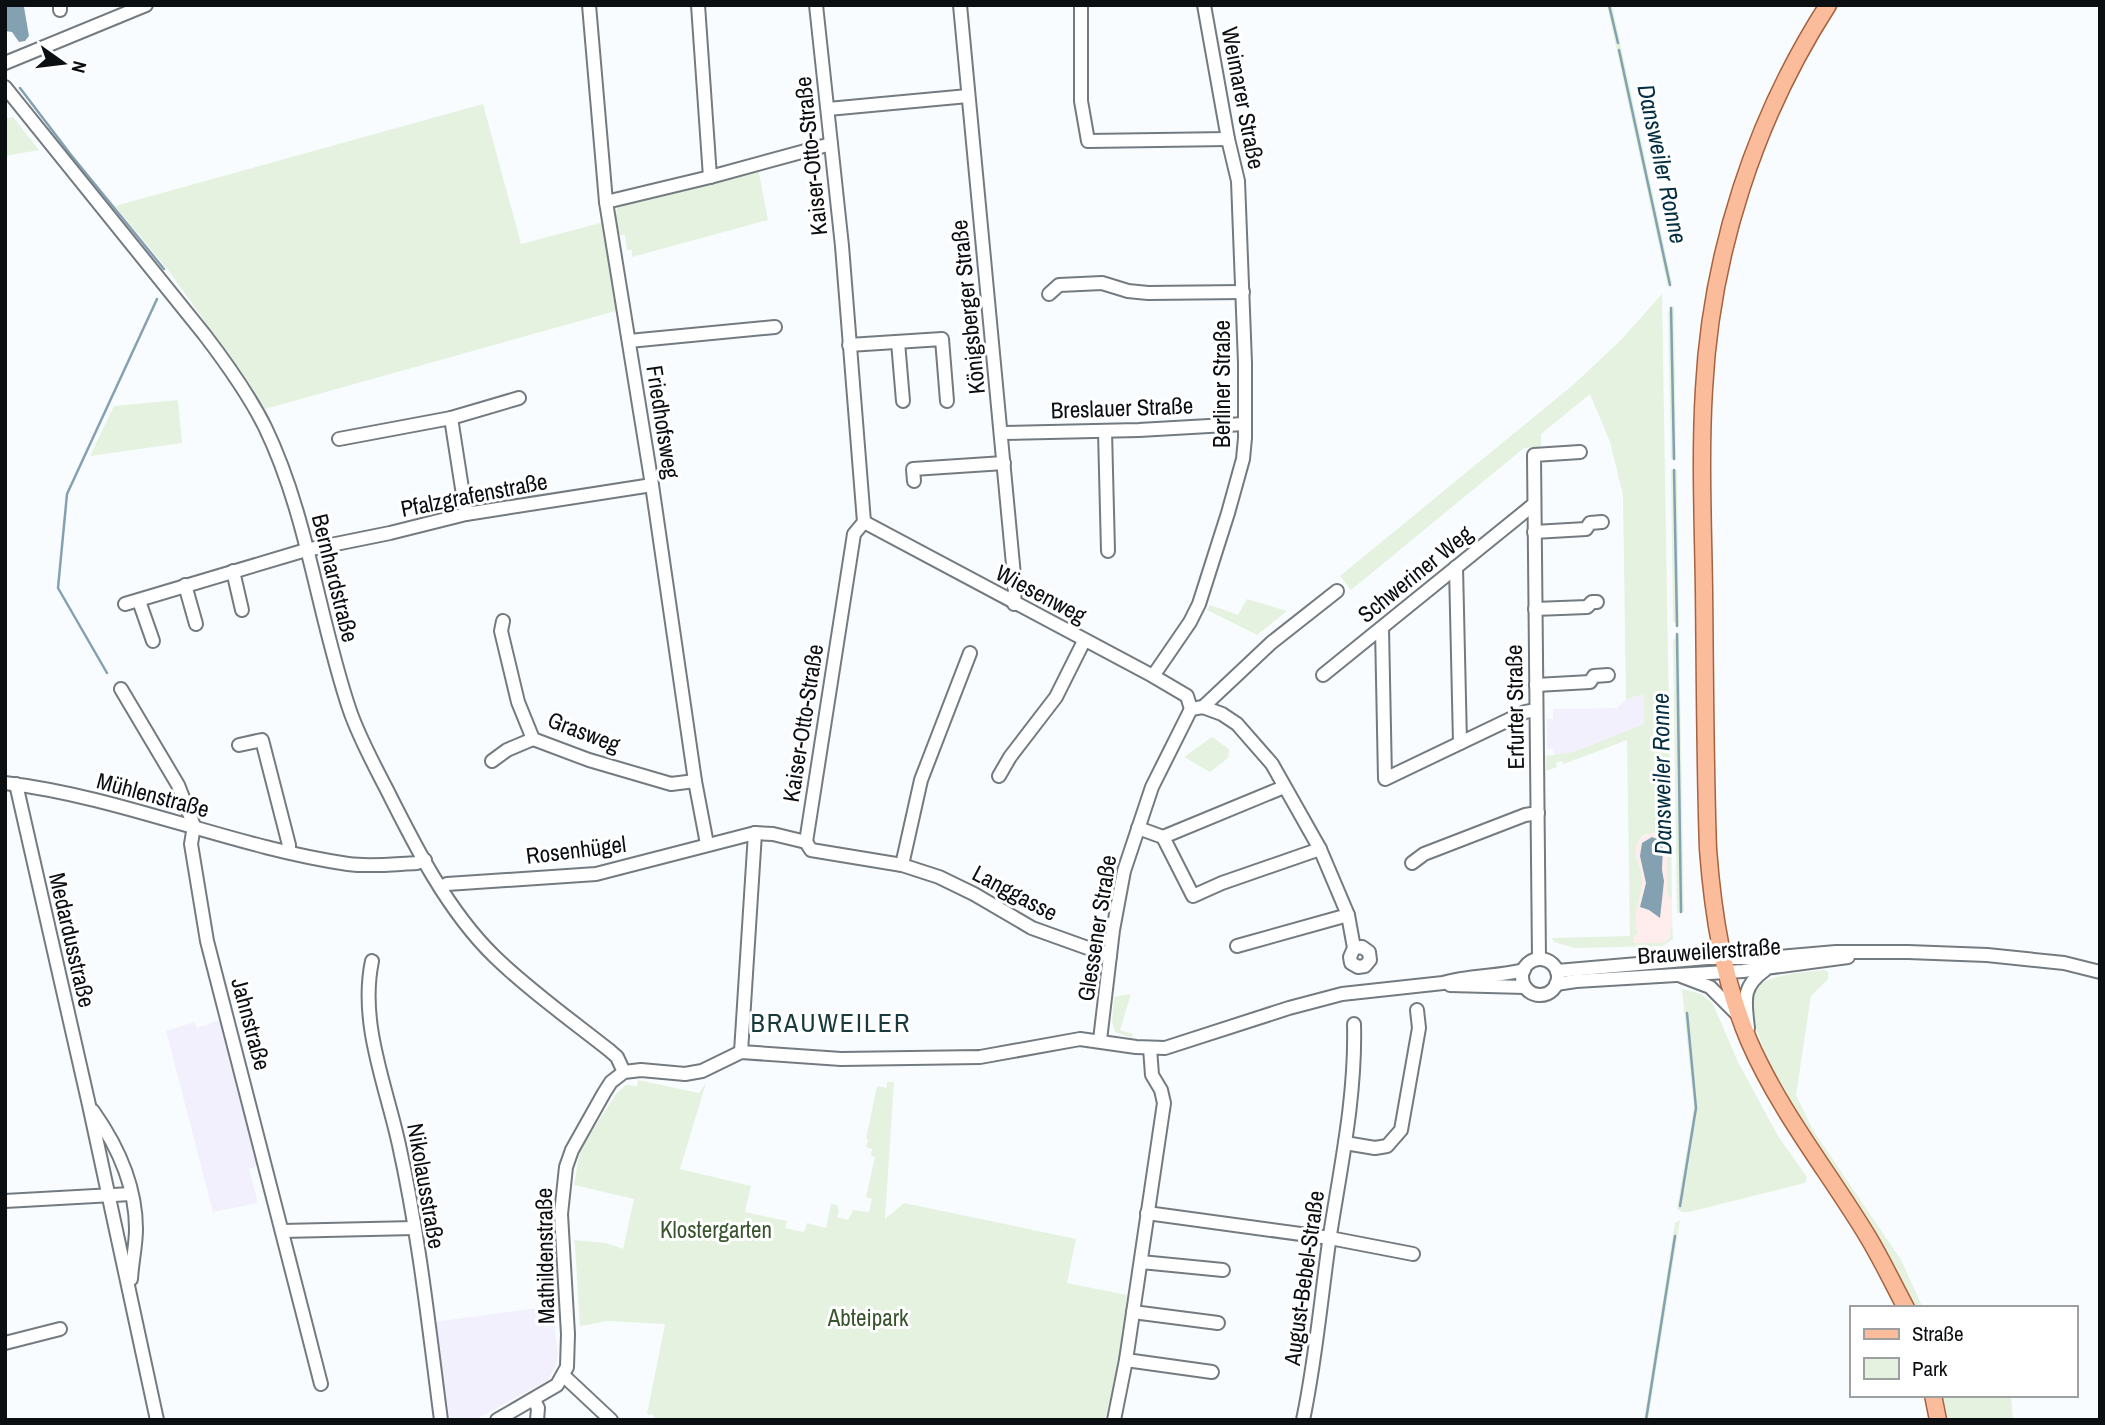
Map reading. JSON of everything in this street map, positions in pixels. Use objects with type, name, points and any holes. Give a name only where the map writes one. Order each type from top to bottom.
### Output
[{"type":"main road","points":[[1828,5],[1784,83],[1749,167],[1725,247],[1715,294],[1706,359],[1702,468],[1707,836],[1711,891],[1724,965],[1750,1042],[1793,1126],[1868,1238],[1905,1306]]},
{"type":"main road","points":[[1933,1397],[1938,1420]]},
{"type":"street","points":[[5,63],[121,10],[146,5]]},
{"type":"street","name":"Friedhofsweg","points":[[589,5],[606,202],[707,844]]},
{"type":"street","points":[[698,5],[710,177]]},
{"type":"street","name":"Kaiser-Otto-Straße","points":[[806,842],[854,534],[864,522],[842,246],[816,5]]},
{"type":"street","name":"Königsberger Straße","points":[[960,5],[1004,463],[1015,586],[1014,604]]},
{"type":"street","points":[[1081,5],[1081,101],[1088,141],[1228,139]]},
{"type":"street","name":"Weimarer Straße","points":[[1205,5],[1239,198]]},
{"type":"street","name":"Bernhardstraße","points":[[5,86],[176,298],[243,388],[265,428],[295,505],[351,714],[388,793],[425,860],[468,928],[495,957],[617,1057],[624,1072]]},
{"type":"street","points":[[828,109],[968,96]]},
{"type":"street","points":[[606,202],[831,144]]},
{"type":"street","name":"Berliner Straße","points":[[1153,676],[1190,622],[1213,565],[1243,459],[1243,292],[1239,198]]},
{"type":"street","points":[[1049,294],[1059,285],[1102,283],[1138,292],[1243,292]]},
{"type":"street","points":[[629,341],[775,327]]},
{"type":"street","points":[[849,345],[942,338],[947,401]]},
{"type":"street","points":[[898,342],[902,401]]},
{"type":"street","points":[[339,439],[451,418],[519,398]]},
{"type":"street","points":[[451,418],[466,514]]},
{"type":"street","name":"Breslauer Straße","points":[[1001,433],[1244,424]]},
{"type":"street","points":[[1105,431],[1108,551]]},
{"type":"street","name":"Erfurter Straße","points":[[1539,959],[1534,455],[1580,452]]},
{"type":"street","points":[[914,481],[913,469],[1004,463]]},
{"type":"street","name":"Pfalzgrafenstraße","points":[[125,604],[306,550],[466,514],[652,485]]},
{"type":"street","name":"Schweriner Weg","points":[[1323,675],[1533,505]]},
{"type":"street","name":"Wiesenweg","points":[[864,522],[1153,676],[1187,696],[1197,708]]},
{"type":"street","points":[[1534,532],[1586,529],[1590,523],[1602,522]]},
{"type":"street","points":[[1456,567],[1460,743]]},
{"type":"street","points":[[233,571],[242,610]]},
{"type":"street","points":[[185,585],[196,624]]},
{"type":"street","name":"Glessener Straße","points":[[1100,1040],[1124,871],[1152,787],[1197,708],[1271,643],[1337,591]]},
{"type":"street","points":[[139,601],[153,641]]},
{"type":"street","points":[[1535,609],[1587,607],[1597,602]]},
{"type":"street","name":"Grasweg","points":[[503,621],[501,631],[518,702],[533,739],[589,760],[671,784],[695,781]]},
{"type":"street","points":[[1382,628],[1385,779],[1525,712],[1536,710]]},
{"type":"street","points":[[999,776],[1010,757],[1056,697],[1084,641]]},
{"type":"street","points":[[902,864],[921,780],[971,653]]},
{"type":"street","points":[[1536,685],[1590,682],[1594,676],[1608,675]]},
{"type":"street","points":[[121,689],[178,785],[194,826]]},
{"type":"street","points":[[1197,708],[1222,714],[1237,724],[1272,764],[1320,849],[1348,915],[1354,948]]},
{"type":"street","points":[[492,761],[507,750],[533,739]]},
{"type":"street","points":[[239,745],[262,740],[289,852]]},
{"type":"street","name":"Mühlenstraße","points":[[10,784],[38,787],[289,852],[366,865],[417,863],[425,860]]},
{"type":"street","name":"Medardusstraße","points":[[10,784],[89,1105],[157,1420]]},
{"type":"street","points":[[1138,828],[1163,837],[1284,787]]},
{"type":"street","points":[[1412,863],[1424,854],[1525,815],[1538,813]]},
{"type":"street","name":"Jahnstraße","points":[[194,826],[191,844],[205,929],[321,1384]]},
{"type":"street","points":[[741,1052],[755,832],[806,842]]},
{"type":"street","name":"Rosenhügel","points":[[442,887],[447,884],[596,874],[755,832]]},
{"type":"street","points":[[1163,837],[1193,896],[1222,883],[1320,849]]},
{"type":"street","name":"Langgasse","points":[[806,842],[811,850],[902,864],[939,877],[1032,928],[1110,956]]},
{"type":"street","points":[[1237,946],[1348,915]]},
{"type":"street","name":"Brauweilerstraße","points":[[1556,978],[1576,981],[1677,975],[1768,958],[1836,952],[1987,955],[2064,963],[2100,972]]},
{"type":"street","name":"Brauweilerstraße","points":[[1556,978],[1724,965],[1768,969],[1865,953]]},
{"type":"street","points":[[1443,983],[1459,986],[1525,987],[1539,995],[1549,992],[1556,978],[1552,964],[1539,959],[1530,962],[1524,970],[1525,987]]},
{"type":"street","name":"Nikolausstraße","points":[[372,961],[371,1021],[374,1046],[399,1144],[414,1228],[441,1420]]},
{"type":"street","points":[[1750,1042],[1745,999],[1751,982],[1768,969]]},
{"type":"street","points":[[624,1072],[641,1070],[685,1074],[702,1071],[741,1052],[841,1059],[998,1056],[1070,1040],[1100,1040],[1150,1048],[1173,1046],[1289,1008],[1342,994],[1443,983],[1458,978],[1524,970]]},
{"type":"street","points":[[1677,975],[1710,987],[1740,1017]]},
{"type":"street","points":[[1345,1143],[1375,1148],[1387,1146],[1401,1130],[1419,1028],[1417,1010]]},
{"type":"street","name":"August-Bebel-Straße","points":[[1303,1420],[1345,1143],[1355,1060],[1354,1024]]},
{"type":"street","points":[[1114,1420],[1126,1360],[1164,1103],[1152,1075],[1150,1048]]},
{"type":"street","name":"Mathildenstraße","points":[[564,1376],[569,1355],[561,1214],[566,1167],[572,1150],[604,1093],[611,1082],[624,1072]]},
{"type":"street","name":"Medardusstraße","points":[[89,1105],[106,1129],[122,1162],[131,1194],[136,1229],[130,1294]]},
{"type":"street","points":[[5,1201],[131,1194]]},
{"type":"street","points":[[1147,1213],[1330,1238],[1413,1254]]},
{"type":"street","points":[[282,1231],[414,1228]]},
{"type":"street","points":[[1141,1262],[1223,1270]]},
{"type":"street","points":[[1133,1312],[1218,1323]]},
{"type":"street","points":[[5,1343],[60,1329]]},
{"type":"street","points":[[1126,1360],[1212,1372]]},
{"type":"street","points":[[497,1420],[534,1400],[564,1376],[611,1420]]},
{"type":"street","points":[[534,1400],[538,1408],[537,1420]]},
{"type":"shaded area","points":[[1644,694],[1644,725],[1574,752],[1554,755],[1553,749],[1547,749],[1547,719],[1553,719],[1553,709],[1617,708],[1626,699]]},
{"type":"shaded area","points":[[1649,833],[1659,834],[1668,846],[1667,894],[1672,899],[1670,937],[1664,943],[1634,943],[1634,937],[1638,933],[1635,910],[1642,881],[1635,849],[1639,839]]},
{"type":"shaded area","points":[[219,1020],[257,1166],[249,1169],[258,1203],[213,1212],[166,1031],[194,1022],[197,1028]]},
{"type":"shaded area","points":[[552,1306],[558,1354],[556,1366],[548,1380],[475,1420],[450,1420],[434,1322]]},
{"type":"green space","points":[[1607,5],[1612,5],[1672,283],[1668,287]]},
{"type":"green space","points":[[483,104],[521,244],[604,222],[619,310],[265,409],[168,270],[115,206]]},
{"type":"green space","points":[[13,117],[39,150],[5,156],[5,119]]},
{"type":"green space","points":[[758,168],[768,220],[632,257],[632,250],[627,250],[625,235],[618,235],[615,216],[618,205]]},
{"type":"green space","points":[[1662,294],[1672,899],[1667,894],[1667,843],[1656,833],[1645,834],[1636,847],[1642,879],[1635,919],[1638,933],[1634,937],[1634,943],[1664,943],[1670,937],[1672,918],[1673,939],[1663,946],[1574,948],[1554,942],[1552,938],[1630,936],[1627,740],[1564,764],[1562,761],[1556,763],[1557,767],[1546,771],[1546,756],[1574,752],[1644,724],[1644,694],[1626,699],[1623,495],[1610,442],[1590,394],[1541,434],[1541,447],[1524,448],[1351,590],[1340,576],[1573,385],[1621,340]]},
{"type":"green space","points":[[1674,305],[1676,459],[1671,459],[1668,312]]},
{"type":"green space","points":[[178,400],[182,443],[90,456],[114,406]]},
{"type":"green space","points":[[1671,470],[1677,470],[1679,626],[1673,621]]},
{"type":"green space","points":[[1247,599],[1287,611],[1257,635],[1207,610],[1210,605],[1238,615]]},
{"type":"green space","points":[[1679,634],[1684,912],[1677,913],[1673,640]]},
{"type":"green space","points":[[1212,737],[1229,749],[1228,758],[1210,772],[1184,757]]},
{"type":"green space","points":[[1824,970],[1828,972],[1828,979],[1811,996],[1796,1095],[1813,1130],[1901,1260],[1922,1306],[1910,1306],[1772,1070],[1750,1013],[1750,1000],[1754,990],[1763,983],[1787,975]]},
{"type":"green space","points":[[1682,989],[1701,994],[1713,1004],[1738,1062],[1778,1136],[1807,1177],[1805,1183],[1689,1212],[1677,1209],[1694,1108]]},
{"type":"green space","points":[[1131,994],[1120,1030],[1133,1034],[1132,1038],[1115,1032],[1112,1022],[1114,997]]},
{"type":"green space","name":"Abteipark","points":[[638,1080],[699,1093],[706,1083],[680,1169],[751,1186],[745,1212],[787,1221],[785,1228],[804,1232],[807,1223],[826,1228],[831,1204],[837,1205],[837,1217],[848,1220],[853,1210],[869,1212],[872,1199],[866,1197],[875,1157],[871,1156],[872,1149],[866,1147],[866,1139],[877,1086],[887,1088],[887,1082],[894,1082],[885,1219],[904,1203],[1076,1239],[1067,1283],[1127,1295],[1118,1365],[1105,1420],[654,1420],[654,1415],[647,1414],[665,1324],[608,1321],[580,1326],[574,1240],[606,1243],[623,1249],[634,1199],[574,1185],[580,1150],[616,1094],[626,1085],[637,1086]]},
{"type":"green space","points":[[1680,1220],[1648,1420],[1644,1420],[1675,1223]]},
{"type":"green space","points":[[1940,1397],[2011,1397],[2013,1420],[1946,1420]]},
{"type":"water","points":[[7,5],[24,7],[29,36],[25,41],[19,42],[12,32],[5,31]]},
{"type":"water","points":[[1652,837],[1663,846],[1664,881],[1660,918],[1640,907],[1646,883],[1640,856],[1642,843]]},
{"type":"waterway","name":"Dansweiler Ronne","points":[[1609,5],[1618,43]]},
{"type":"waterway","name":"Dansweiler Ronne","points":[[1619,50],[1670,285]]},
{"type":"waterway","points":[[20,88],[164,269]]},
{"type":"waterway","points":[[107,673],[58,588],[67,494],[157,299]]},
{"type":"waterway","name":"Dansweiler Ronne","points":[[1671,308],[1674,459]]},
{"type":"waterway","name":"Dansweiler Ronne","points":[[1674,470],[1677,626]]},
{"type":"waterway","name":"Dansweiler Ronne","points":[[1677,634],[1681,912]]},
{"type":"waterway","name":"Dansweiler Ronne","points":[[1680,1206],[1696,1108],[1687,1013]]},
{"type":"waterway","name":"Dansweiler Ronne","points":[[1646,1420],[1675,1236]]},
{"type":"district","name":"BRAUWEILER","points":[[831,1023]]},
{"type":"park label","name":"Klostergarten","points":[[716,1230]]}]
